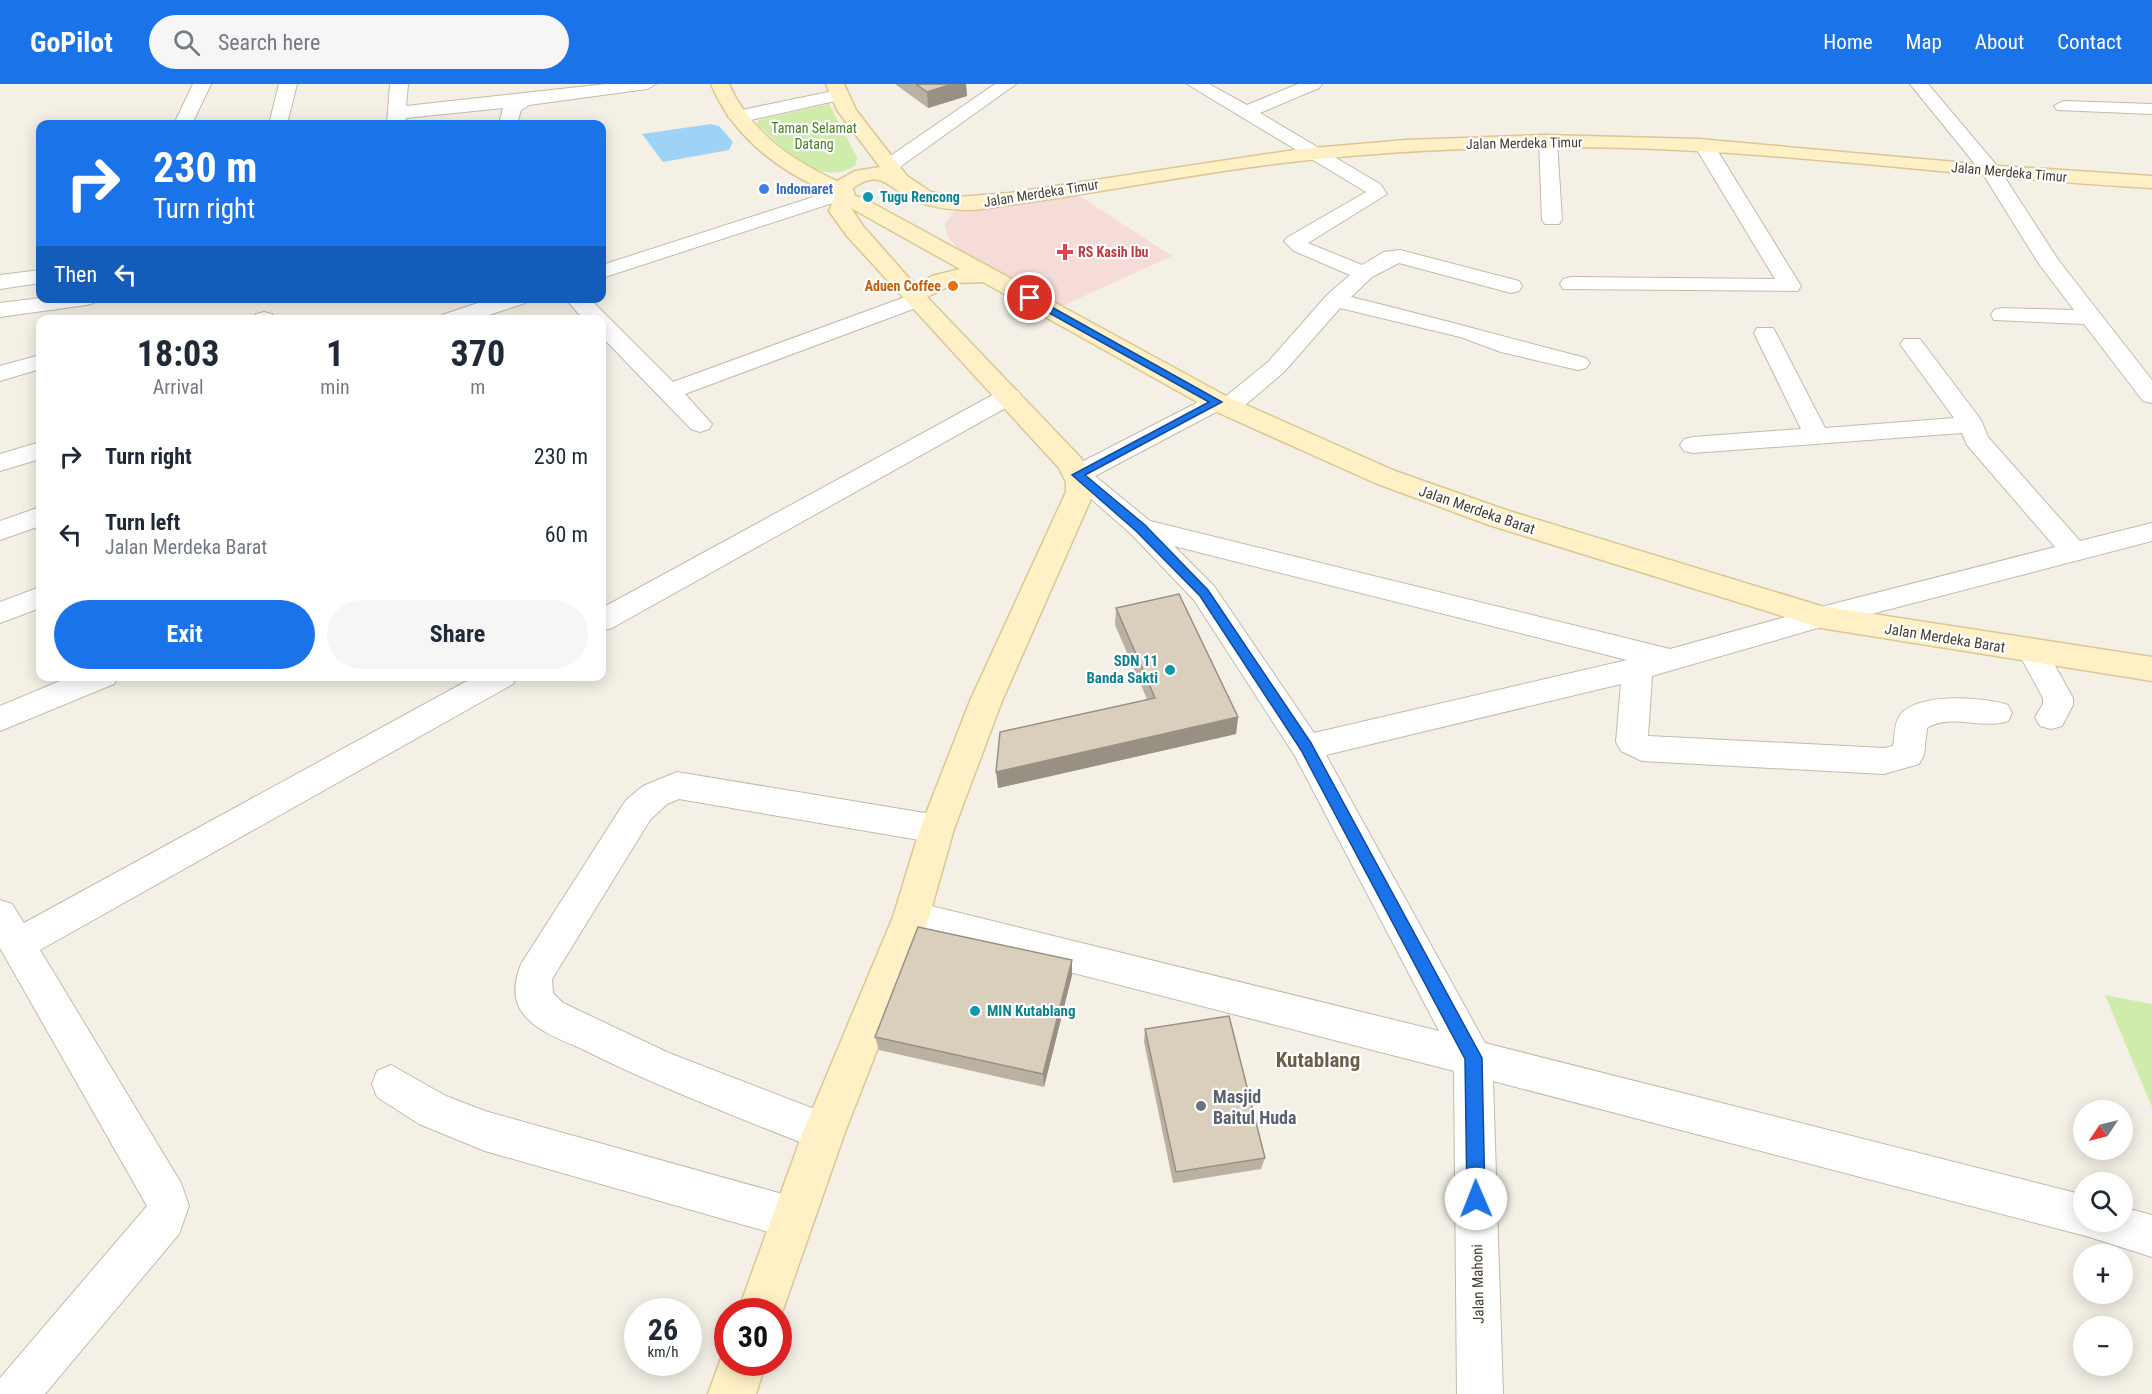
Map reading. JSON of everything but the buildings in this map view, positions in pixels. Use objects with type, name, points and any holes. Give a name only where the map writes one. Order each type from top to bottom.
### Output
[{"type":"main road","name":"Jalan Merdeka Barat","points":[[720,84],[724,99],[737,117],[789,164],[806,176],[847,195],[888,220],[1223,405],[1385,477],[1606,553],[1821,617],[2152,669]]},
{"type":"main road","points":[[765,1298],[824,1132],[911,917],[937,829],[986,701],[1080,492],[1077,475],[1071,464],[914,298],[840,211],[847,195],[875,203],[894,198],[900,194],[902,181],[862,133],[836,90]]},
{"type":"main road","name":"Jalan Merdeka Timur","points":[[847,195],[847,182],[860,176],[886,174],[959,204],[989,202],[1245,162],[1319,154],[1393,147],[1548,141],[1704,145],[1991,171],[2152,182]]},
{"type":"main road","points":[[874,253],[875,242],[895,210],[902,181]]},
{"type":"main road","points":[[949,254],[933,240],[930,232],[931,224],[959,204]]},
{"type":"main road","points":[[914,298],[937,281],[956,275],[988,275]]},
{"type":"main road","points":[[732,1394],[738,1376]]},
{"type":"street","points":[[185,120],[202,84]]},
{"type":"street","points":[[279,120],[288,84]]},
{"type":"street","points":[[399,84],[396,119],[647,84]]},
{"type":"street","points":[[902,181],[1007,84]]},
{"type":"street","points":[[1196,84],[1319,154],[1373,188],[1377,194],[1295,241],[1301,247],[1362,274]]},
{"type":"street","points":[[1247,112],[1313,84]]},
{"type":"street","points":[[1919,84],[1991,171],[2050,264],[2152,396]]},
{"type":"street","points":[[737,117],[836,90]]},
{"type":"street","points":[[509,120],[512,108],[524,100]]},
{"type":"street","points":[[2063,106],[2152,109]]},
{"type":"street","points":[[1548,141],[1552,220]]},
{"type":"street","points":[[1570,284],[1790,286],[1791,284],[1704,145]]},
{"type":"street","points":[[606,271],[847,195]]},
{"type":"street","points":[[1077,475],[1223,405],[1276,368],[1335,300],[1362,274],[1396,256],[1511,286]]},
{"type":"street","points":[[0,282],[36,278]]},
{"type":"street","points":[[668,392],[914,298]]},
{"type":"street","points":[[1335,300],[1468,332],[1509,346],[1578,363]]},
{"type":"street","points":[[0,310],[50,303]]},
{"type":"street","points":[[465,315],[502,303]]},
{"type":"street","points":[[581,303],[592,315]]},
{"type":"street","points":[[2002,315],[2091,317]]},
{"type":"street","points":[[606,328],[700,424]]},
{"type":"street","points":[[1765,333],[1817,437]]},
{"type":"street","points":[[1912,344],[1972,425],[1976,439],[2073,551]]},
{"type":"street","points":[[0,374],[36,363]]},
{"type":"street","points":[[606,619],[1009,396]]},
{"type":"street","points":[[1694,445],[1972,425]]},
{"type":"street","points":[[0,463],[36,451]]},
{"type":"street","name":"Jalan Mahoni","points":[[1077,475],[1141,528],[1204,593],[1306,747],[1473,1058],[1488,1392]]},
{"type":"street","points":[[0,531],[36,518]]},
{"type":"street","points":[[1141,528],[1668,659]]},
{"type":"street","points":[[1306,747],[1636,669],[1821,617],[2152,532]]},
{"type":"street","points":[[0,613],[36,599]]},
{"type":"street","points":[[2033,652],[2058,698],[2056,709],[2051,717]]},
{"type":"street","points":[[1636,669],[1632,742],[1642,748],[1884,761],[1908,755],[1912,722],[1918,717],[1944,711],[1997,713]]},
{"type":"street","points":[[0,718],[91,681]]},
{"type":"street","points":[[16,1394],[164,1219],[168,1206],[166,1198],[9,929],[492,681]]},
{"type":"street","points":[[824,1132],[658,1067],[550,1015],[535,1000],[534,976],[638,810],[655,795],[677,785],[937,829]]},
{"type":"street","points":[[911,917],[1473,1058],[2073,1213]]},
{"type":"street","points":[[391,1084],[434,1110],[485,1131],[793,1218]]},
{"type":"street","points":[[2133,1231],[2152,1236]]},
{"type":"shaded area","name":"RS Kasih Ibu","points":[[1075,193],[1172,256],[1060,307],[958,249],[949,238],[944,225],[953,212],[965,208]]},
{"type":"green space","name":"Taman Selamat Datang","points":[[829,104],[857,157],[856,165],[842,171],[829,173],[803,163],[758,125],[758,120]]},
{"type":"green space","points":[[2105,995],[2152,1004],[2152,1107]]},
{"type":"water","points":[[711,124],[719,126],[733,142],[729,150],[663,162],[642,134]]},
{"type":"place","name":"Indomaret","points":[[764,189]]},
{"type":"place","name":"Tugu Rencong","points":[[868,197]]},
{"type":"place","name":"RS Kasih Ibu","points":[[1065,252]]},
{"type":"place","name":"Aduen Coffee","points":[[953,286]]},
{"type":"place","name":"SDN 11 Banda Sakti","points":[[1170,670]]},
{"type":"place","name":"MIN Kutablang","points":[[975,1011]]},
{"type":"place","name":"Masjid Baitul Huda","points":[[1201,1106]]},
{"type":"district","name":"Kutablang","points":[[1318,1060]]},
{"type":"route","points":[[1030,298],[1217,402],[1077,475],[1141,528],[1204,593],[1306,747],[1473,1058],[1476,1199]]}]
